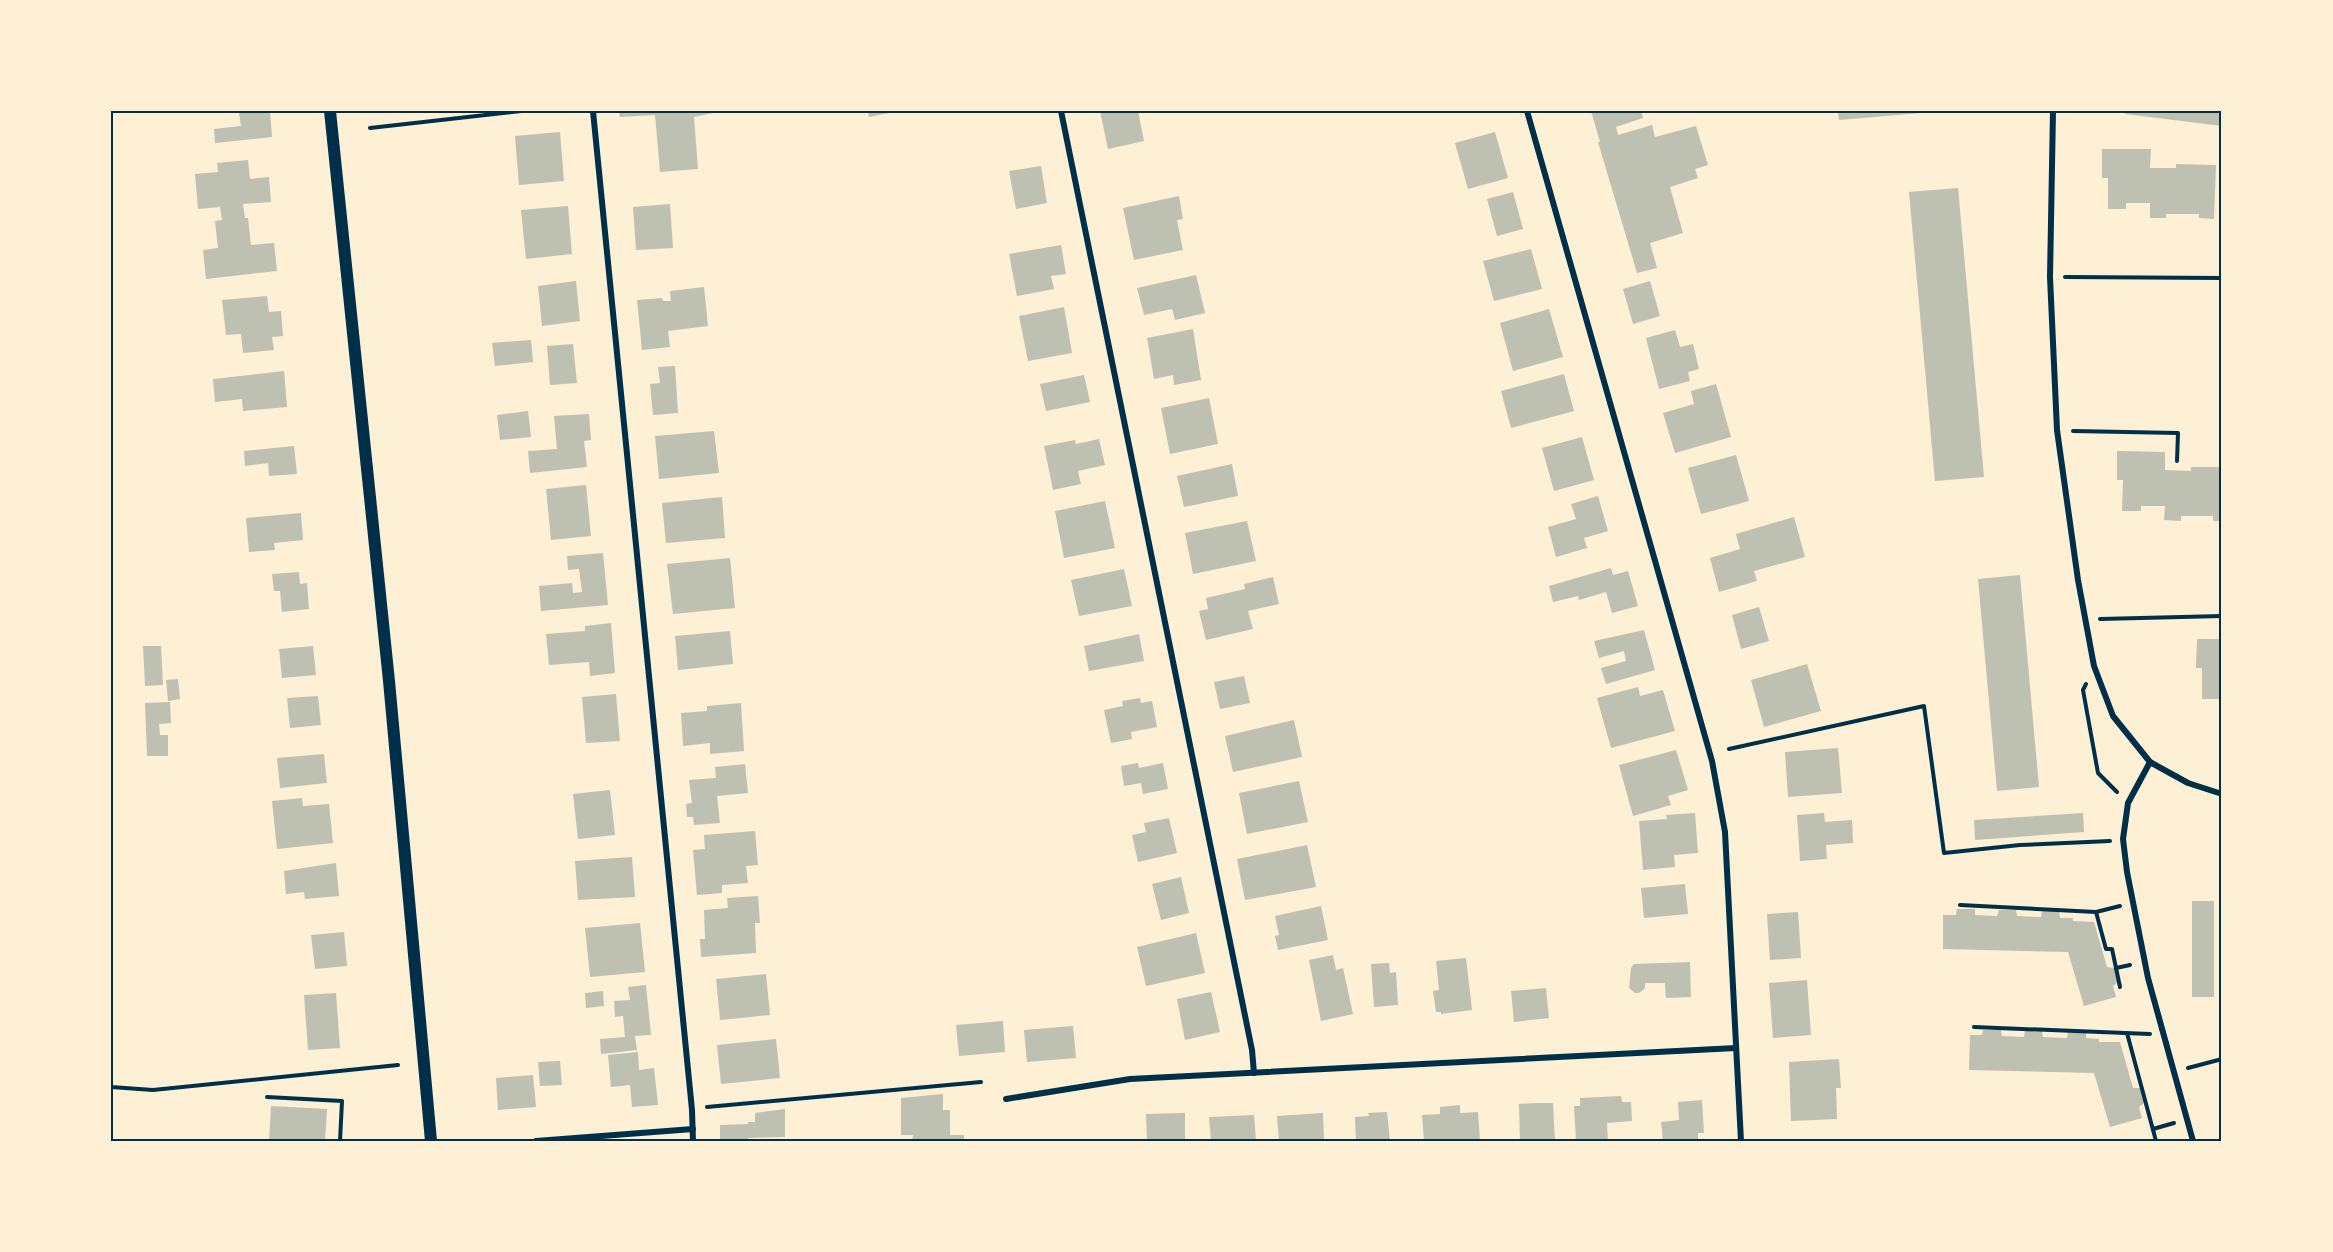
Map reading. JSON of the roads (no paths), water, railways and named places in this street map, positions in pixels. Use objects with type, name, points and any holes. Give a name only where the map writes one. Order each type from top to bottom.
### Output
[{"type":"main road","points":[[330,111],[389,681],[431,1141]]},
{"type":"street","points":[[593,111],[637,543],[693,1141]]},
{"type":"street","points":[[1061,111],[1254,1073]]},
{"type":"street","points":[[1527,111],[1711,755],[1725,832],[1741,1141]]},
{"type":"street","points":[[2053,111],[2050,277],[2057,430],[2085,619],[2095,668],[2113,716],[2150,762],[2188,783],[2222,794]]},
{"type":"street","points":[[2150,762],[2128,802],[2123,839],[2148,978],[2193,1141]]},
{"type":"street","points":[[1006,1099],[1130,1079],[1736,1048]]},
{"type":"street","points":[[536,1141],[693,1129]]}]
